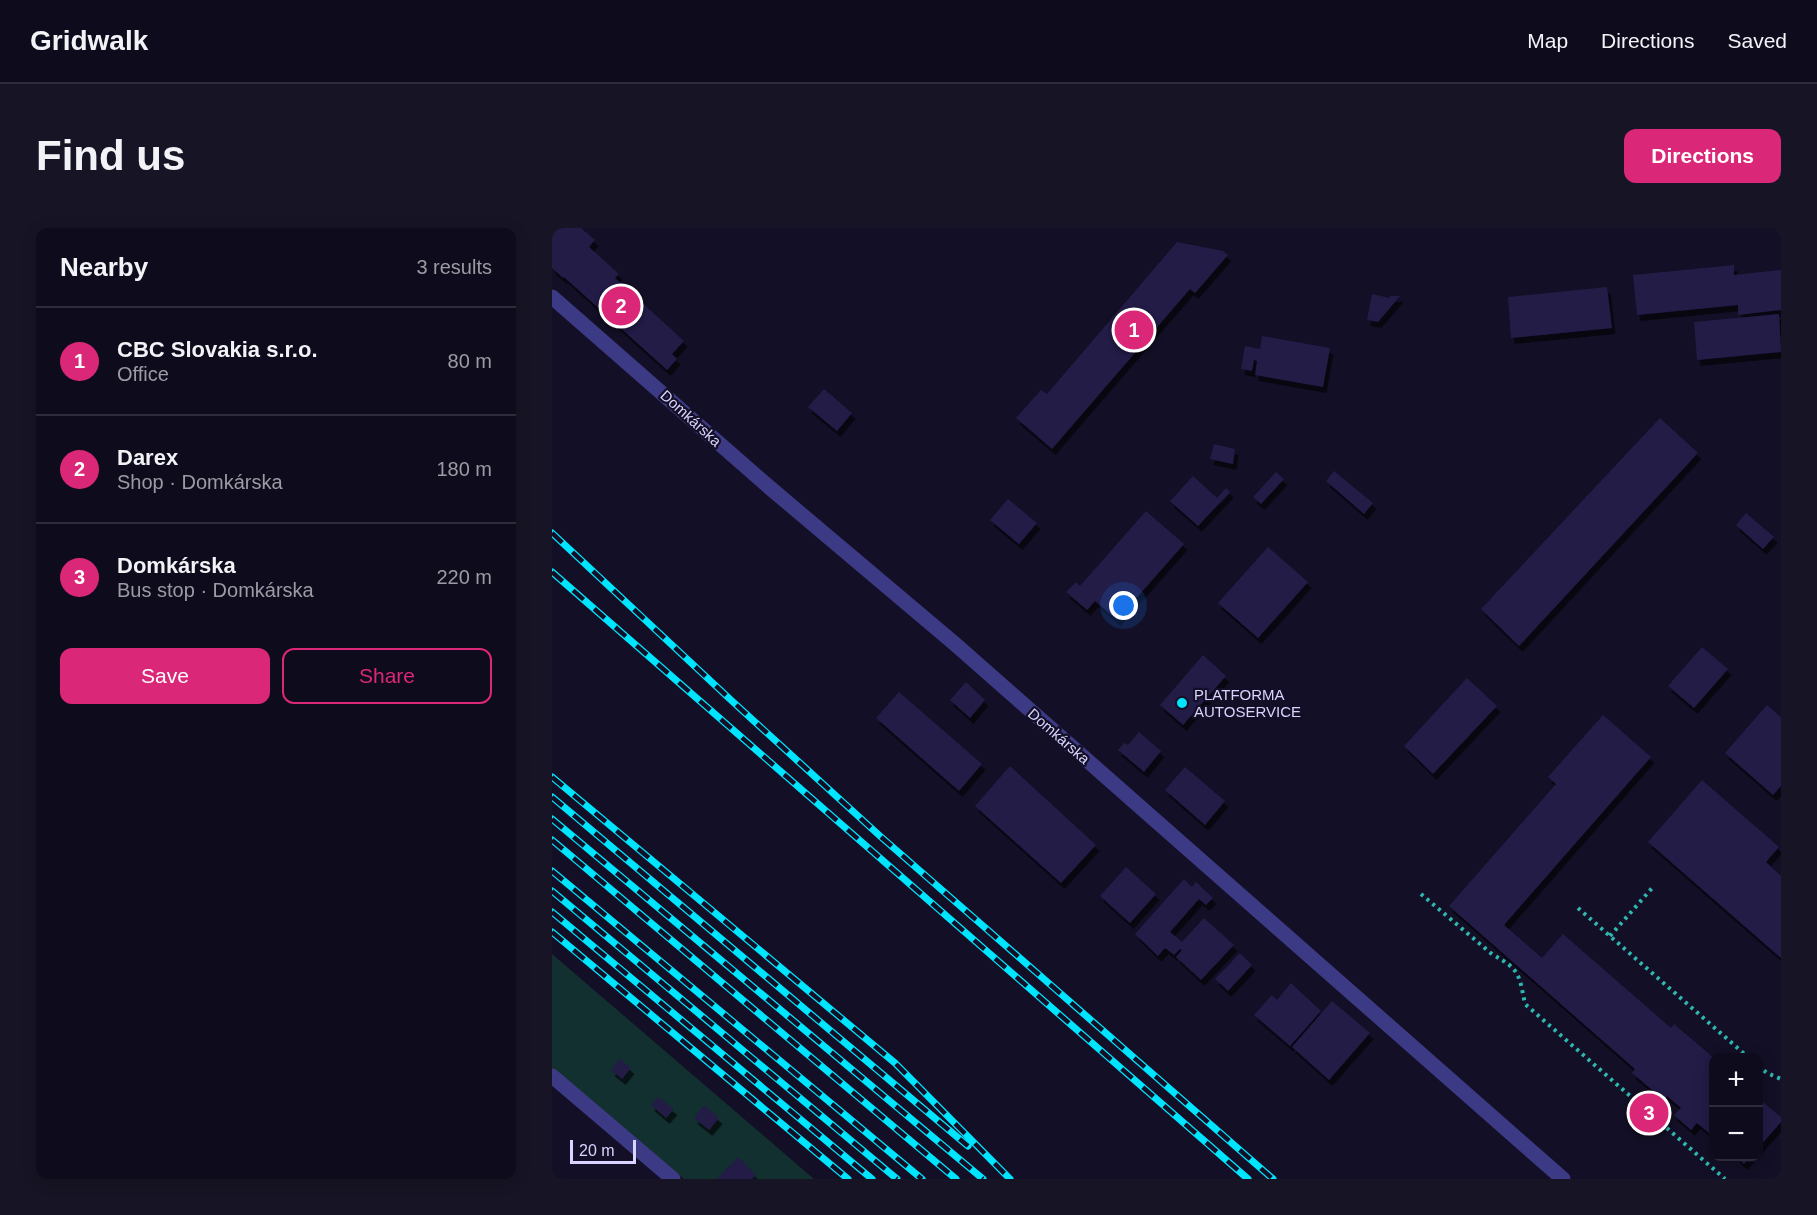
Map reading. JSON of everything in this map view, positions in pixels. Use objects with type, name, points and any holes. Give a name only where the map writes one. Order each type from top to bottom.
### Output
[{"type":"street","name":"Domkárska","points":[[552,297],[769,487],[955,644],[1563,1179]]},
{"type":"street","points":[[552,1076],[673,1179]]},
{"type":"path","points":[[1610,936],[1653,887]]},
{"type":"path","points":[[1421,894],[1492,955],[1505,961],[1518,973],[1525,1004],[1725,1179]]},
{"type":"path","points":[[1578,908],[1743,1053]]},
{"type":"path","points":[[1763,1070],[1781,1079]]},
{"type":"green space","points":[[552,954],[814,1179],[684,1179],[552,1069]]},
{"type":"building","points":[[552,228],[581,228],[595,240],[589,247],[619,274],[615,278],[684,341],[672,354],[677,359],[667,370],[552,268]]},
{"type":"building","points":[[1177,242],[1223,251],[1228,255],[1195,293],[1190,289],[1052,449],[1016,418],[1041,390],[1047,394]]},
{"type":"building","points":[[1734,265],[1734,275],[1781,270],[1781,310],[1738,315],[1738,305],[1637,315],[1633,275]]},
{"type":"building","points":[[1607,287],[1612,328],[1511,338],[1508,297]]},
{"type":"building","points":[[1372,294],[1390,298],[1390,296],[1400,296],[1378,322],[1367,320]]},
{"type":"building","points":[[1779,314],[1781,352],[1697,360],[1694,322]]},
{"type":"building","points":[[1262,336],[1330,348],[1323,387],[1255,375],[1257,361],[1254,360],[1252,371],[1241,369],[1245,346],[1260,349]]},
{"type":"building","points":[[824,389],[852,413],[837,431],[808,407]]},
{"type":"building","points":[[1660,418],[1698,453],[1519,646],[1481,609]]},
{"type":"building","points":[[1214,444],[1235,449],[1233,464],[1210,459]]},
{"type":"building","points":[[1334,471],[1373,503],[1364,514],[1326,481]]},
{"type":"building","points":[[1276,472],[1284,479],[1261,504],[1253,497]]},
{"type":"building","points":[[1193,476],[1217,498],[1226,488],[1230,492],[1198,526],[1170,501]]},
{"type":"building","points":[[1008,499],[1037,523],[1019,544],[990,520]]},
{"type":"building","points":[[1146,511],[1184,544],[1117,620],[1095,601],[1087,610],[1066,592],[1076,582],[1080,586]]},
{"type":"building","points":[[1746,513],[1774,537],[1763,549],[1736,525]]},
{"type":"building","points":[[1268,547],[1308,582],[1258,638],[1218,603]]},
{"type":"building","points":[[1702,647],[1728,669],[1694,708],[1668,686]]},
{"type":"building","points":[[1203,655],[1226,676],[1183,725],[1160,705]]},
{"type":"building","points":[[1467,678],[1497,706],[1433,774],[1404,746]]},
{"type":"building","points":[[966,682],[985,700],[970,718],[950,700]]},
{"type":"building","points":[[899,692],[982,764],[959,791],[876,718]]},
{"type":"building","points":[[1767,705],[1781,717],[1781,786],[1773,795],[1725,753]]},
{"type":"building","points":[[1603,715],[1651,757],[1504,925],[1542,958],[1563,934],[1671,1028],[1674,1024],[1709,1054],[1709,1133],[1697,1123],[1691,1130],[1674,1115],[1681,1108],[1667,1096],[1664,1100],[1632,1073],[1635,1069],[1449,906],[1556,784],[1548,777]]},
{"type":"building","points":[[1139,732],[1161,751],[1144,772],[1118,750],[1124,743],[1128,745]]},
{"type":"building","points":[[1010,766],[1096,845],[1061,883],[975,806]]},
{"type":"building","points":[[1185,767],[1225,801],[1205,825],[1165,790]]},
{"type":"building","points":[[1702,780],[1779,847],[1766,862],[1781,876],[1781,958],[1648,842]]},
{"type":"building","points":[[1126,867],[1156,894],[1130,923],[1100,896]]},
{"type":"building","points":[[1184,879],[1192,887],[1196,882],[1213,898],[1206,905],[1199,899],[1170,932],[1182,942],[1204,918],[1234,945],[1201,980],[1176,957],[1182,950],[1180,949],[1174,955],[1165,948],[1158,956],[1135,934]]},
{"type":"building","points":[[1240,953],[1252,965],[1228,991],[1215,979]]},
{"type":"building","points":[[1291,983],[1321,1011],[1290,1046],[1254,1015],[1272,995],[1277,1000]]},
{"type":"building","points":[[1332,1001],[1370,1033],[1329,1080],[1292,1047]]},
{"type":"building","points":[[620,1059],[631,1068],[622,1079],[611,1070]]},
{"type":"building","points":[[658,1097],[674,1109],[666,1118],[651,1105]]},
{"type":"building","points":[[1763,1102],[1781,1117],[1781,1122],[1763,1142]]},
{"type":"building","points":[[704,1105],[719,1118],[709,1130],[694,1118]]},
{"type":"building","points":[[738,1157],[756,1175],[752,1179],[717,1179]]},
{"type":"railway","points":[[552,533],[880,836],[1273,1179]]},
{"type":"railway","points":[[552,572],[1248,1179]]},
{"type":"railway","points":[[552,777],[895,1063],[1010,1179]]},
{"type":"railway","points":[[552,797],[968,1146]]},
{"type":"railway","points":[[552,819],[983,1179]]},
{"type":"railway","points":[[552,840],[956,1179]]},
{"type":"railway","points":[[552,871],[922,1179]]},
{"type":"railway","points":[[552,891],[897,1179]]},
{"type":"railway","points":[[552,912],[872,1179]]},
{"type":"railway","points":[[552,932],[848,1179]]},
{"type":"place","name":"Darex","points":[[621,306]]},
{"type":"place","name":"CBC Slovakia s.r.o.","points":[[1134,330]]},
{"type":"place","name":"PLATFORMA AUTOSERVICE","points":[[1182,703]]},
{"type":"place","name":"Domkárska","points":[[1649,1113]]}]
